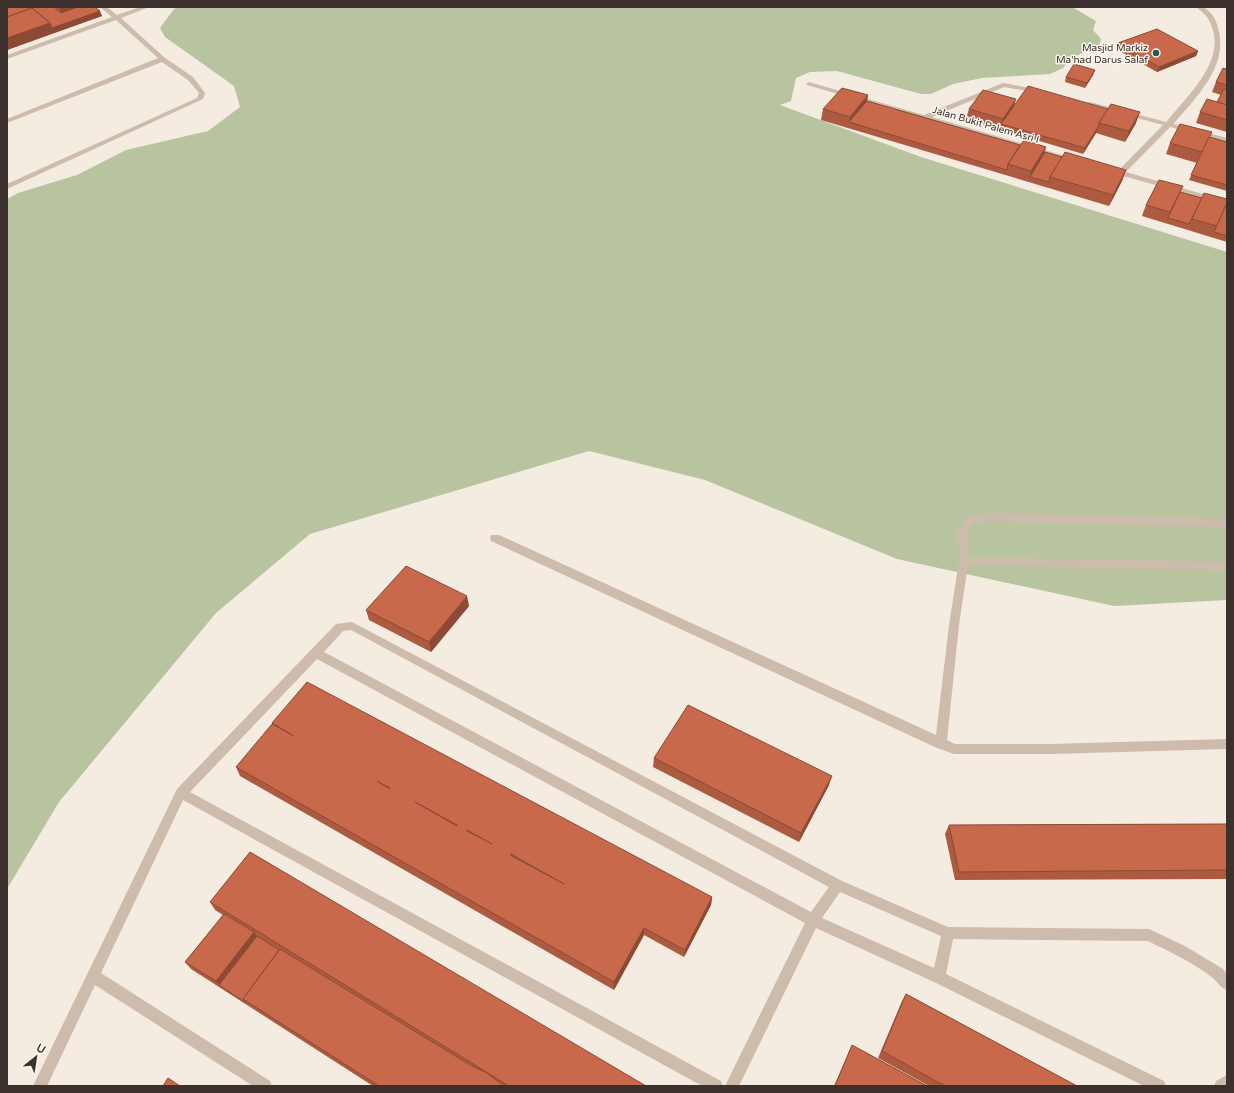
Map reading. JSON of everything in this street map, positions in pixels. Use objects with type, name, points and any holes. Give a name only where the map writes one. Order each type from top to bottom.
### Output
[{"type":"street","points":[[7,187],[200,100],[202,94],[198,85],[163,59],[117,17],[103,7]]},
{"type":"street","points":[[7,57],[146,7]]},
{"type":"street","points":[[1120,172],[1170,124],[1214,64],[1218,41],[1212,18],[1209,13],[1199,7]]},
{"type":"street","points":[[7,121],[163,59]]},
{"type":"street","name":"Jalan Bukit Palem Asri I","points":[[809,84],[1083,162]]},
{"type":"street","points":[[925,117],[1003,85],[1012,85],[1050,94]]},
{"type":"street","points":[[1080,102],[1170,124],[1227,140]]},
{"type":"street","points":[[1106,168],[1227,203]]},
{"type":"street","points":[[941,744],[954,625],[964,561],[963,530],[970,520],[984,517],[1227,523]]},
{"type":"street","points":[[495,538],[954,749],[1051,749],[1227,744]]},
{"type":"street","points":[[964,561],[1227,566]]},
{"type":"street","points":[[40,1086],[94,976],[180,793],[340,627],[352,626],[838,885],[948,933],[1148,935],[1180,950],[1218,974],[1227,984]]},
{"type":"street","points":[[316,653],[813,920],[939,977],[1160,1086]]},
{"type":"street","points":[[180,793],[716,1086]]},
{"type":"street","points":[[732,1086],[813,920],[838,885]]},
{"type":"street","points":[[939,977],[948,933]]},
{"type":"street","points":[[94,976],[265,1086]]},
{"type":"street","points":[[1221,1086],[1227,1082]]},
{"type":"green space","points":[[178,7],[1072,7],[1096,21],[1093,30],[1101,39],[1100,44],[1070,59],[1063,68],[1050,74],[982,78],[953,84],[931,94],[921,94],[837,71],[810,72],[796,78],[791,101],[780,105],[921,157],[1227,252],[1227,600],[1114,606],[897,559],[705,480],[589,451],[310,534],[216,613],[59,802],[7,889],[7,199],[18,193],[77,175],[126,150],[208,131],[240,107],[234,86],[165,37],[160,28],[174,9]]},
{"type":"building","points":[[7,7],[54,7],[61,13],[78,7],[95,7],[100,11],[52,28],[50,23],[32,8],[7,17]]},
{"type":"building","points":[[32,8],[50,23],[7,38],[7,17]]},
{"type":"building","name":"Masjid Markiz Ma'had Darus Salaf","points":[[1157,29],[1198,51],[1159,67],[1118,43]]},
{"type":"building","points":[[1074,64],[1095,70],[1087,83],[1066,77]]},
{"type":"building","points":[[1223,68],[1227,69],[1227,85],[1216,82]]},
{"type":"building","points":[[1028,86],[1108,109],[1085,148],[1001,124]]},
{"type":"building","points":[[842,88],[868,95],[850,117],[823,109]]},
{"type":"building","points":[[1224,89],[1227,90],[1227,105],[1217,102]]},
{"type":"building","points":[[983,90],[1016,99],[1003,119],[969,109]]},
{"type":"building","points":[[1207,99],[1227,105],[1227,120],[1200,112]]},
{"type":"building","points":[[867,101],[1020,145],[1008,164],[1007,170],[849,122]]},
{"type":"building","points":[[1111,104],[1140,112],[1129,131],[1099,123]]},
{"type":"building","points":[[1180,124],[1212,132],[1202,152],[1170,143]]},
{"type":"building","points":[[1209,137],[1227,142],[1227,185],[1191,175]]},
{"type":"building","points":[[1024,140],[1046,147],[1031,171],[1008,164]]},
{"type":"building","points":[[1045,152],[1062,157],[1050,177],[1049,182],[1030,177]]},
{"type":"building","points":[[1065,152],[1126,170],[1113,195],[1050,177]]},
{"type":"building","points":[[1159,180],[1183,186],[1170,212],[1146,205]]},
{"type":"building","points":[[1180,192],[1202,198],[1189,224],[1168,218]]},
{"type":"building","points":[[1204,193],[1227,199],[1217,226],[1192,219]]},
{"type":"building","points":[[1227,205],[1227,236],[1214,232]]},
{"type":"building","points":[[406,566],[467,596],[429,642],[366,610]]},
{"type":"building","points":[[307,682],[712,897],[685,950],[644,928],[614,982],[236,767],[272,724],[294,736],[272,723]],"holes":[[[415,802],[457,825],[457,826]],[[467,830],[492,844],[467,831]],[[511,854],[564,884],[510,855]]]},
{"type":"building","points":[[688,705],[832,776],[801,833],[654,758]]},
{"type":"building","points":[[1227,824],[1227,870],[959,872],[949,825]]},
{"type":"building","points":[[250,852],[646,1086],[509,1086],[210,902]]},
{"type":"building","points":[[224,914],[254,932],[216,981],[185,962]]},
{"type":"building","points":[[257,936],[279,950],[243,999],[246,1003],[219,985]]},
{"type":"building","points":[[280,949],[470,1065],[487,1073],[504,1086],[379,1086],[243,999]]},
{"type":"building","points":[[906,994],[1077,1086],[945,1086],[882,1051]]},
{"type":"building","points":[[852,1045],[927,1086],[835,1086]]},
{"type":"building","points":[[168,1078],[180,1086],[163,1086]]},
{"type":"place","name":"Masjid Markiz Ma'had Darus Salaf","points":[[1156,53]]}]
